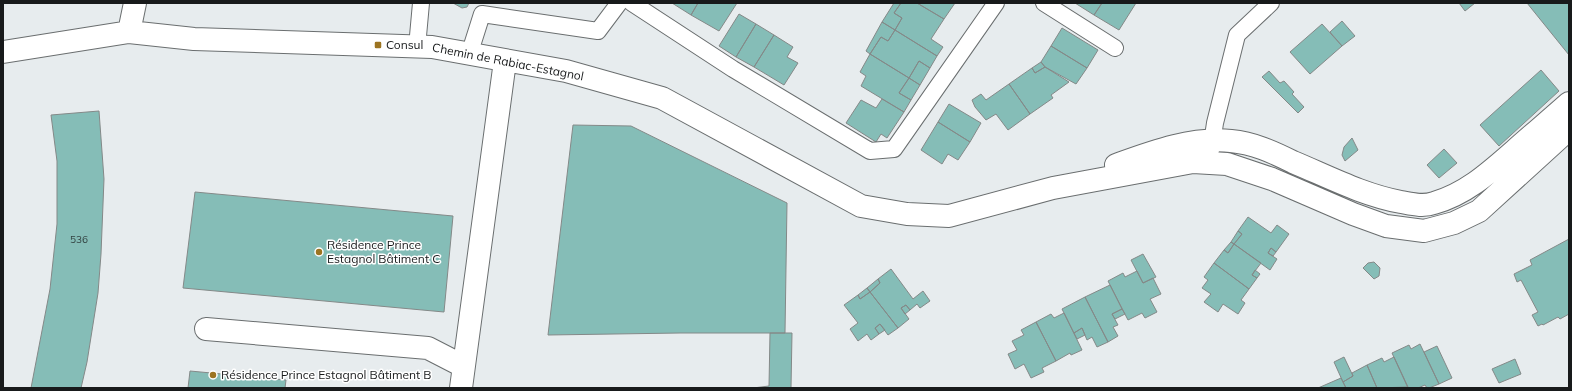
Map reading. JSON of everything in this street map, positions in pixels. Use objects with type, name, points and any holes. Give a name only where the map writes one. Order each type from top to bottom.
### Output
[{"type":"street","points":[[130,32],[135,3]]},
{"type":"street","name":"Chemin de Rabiac-Estagnol","points":[[3,52],[130,32],[194,39],[432,48],[566,71],[662,98],[861,206],[906,214],[949,216],[1053,188],[1193,162],[1210,162],[1227,164],[1272,179],[1353,214],[1386,226],[1424,230],[1454,223],[1479,211],[1569,129]]},
{"type":"street","points":[[461,388],[505,61]]},
{"type":"street","name":"Chemin de Rabiac-Estagnol","points":[[1053,188],[1152,152],[1190,143],[1213,140],[1232,141],[1258,146],[1351,187],[1382,198],[1420,206],[1433,204],[1469,188],[1569,103]]},
{"type":"street","points":[[1295,189],[1305,167]]},
{"type":"street","points":[[206,329],[428,348],[463,366]]},
{"type":"lane","points":[[417,47],[421,3]]},
{"type":"lane","points":[[470,55],[482,14],[598,31],[619,3]]},
{"type":"lane","points":[[632,3],[733,69],[870,150],[894,149],[996,3]]},
{"type":"lane","points":[[1044,3],[1115,48]]},
{"type":"lane","points":[[1210,162],[1215,123],[1237,36],[1272,3]]},
{"type":"building","points":[[453,3],[469,3],[467,7],[462,8]]},
{"type":"building","points":[[672,3],[698,3],[691,15]]},
{"type":"building","points":[[698,3],[737,3],[719,31],[691,15]]},
{"type":"building","points":[[894,3],[901,3],[894,13],[902,18],[895,30],[882,22]]},
{"type":"building","points":[[901,3],[917,3],[944,19],[931,39],[943,47],[937,56],[895,30],[902,18],[894,13]]},
{"type":"building","points":[[917,3],[955,3],[944,19]]},
{"type":"building","points":[[1075,3],[1102,3],[1094,15]]},
{"type":"building","points":[[1102,3],[1136,3],[1119,30],[1094,15]]},
{"type":"building","points":[[1459,3],[1475,3],[1465,11]]},
{"type":"building","points":[[1527,3],[1569,3],[1569,55]]},
{"type":"building","points":[[739,14],[756,24],[736,57],[719,46]]},
{"type":"building","points":[[1342,21],[1355,36],[1342,46],[1330,32]]},
{"type":"building","points":[[882,22],[895,30],[888,41],[881,37],[870,54],[866,51]]},
{"type":"building","points":[[756,24],[774,35],[754,67],[736,57]]},
{"type":"building","points":[[1322,24],[1342,46],[1310,74],[1290,52]]},
{"type":"building","points":[[1062,28],[1098,50],[1087,68],[1051,46]]},
{"type":"building","points":[[895,30],[937,56],[930,68],[919,61],[909,78],[870,54],[881,37],[888,41]]},
{"type":"building","points":[[774,35],[793,47],[787,57],[798,63],[784,85],[754,67]]},
{"type":"building","points":[[1051,46],[1087,68],[1076,84],[1045,67],[1041,62]]},
{"type":"building","points":[[870,54],[909,78],[899,93],[911,100],[904,112],[861,86],[866,76],[860,72]]},
{"type":"building","points":[[919,61],[930,68],[920,85],[909,78]]},
{"type":"building","points":[[1041,62],[1045,67],[1035,73],[1032,68]]},
{"type":"building","points":[[1045,67],[1069,82],[1051,95],[1053,98],[1030,114],[1009,84],[1032,68],[1035,73]]},
{"type":"building","points":[[1541,70],[1559,91],[1499,146],[1480,125]]},
{"type":"building","points":[[1269,71],[1280,83],[1284,81],[1294,92],[1292,94],[1304,107],[1298,113],[1262,77]]},
{"type":"building","points":[[909,78],[920,85],[911,100],[899,93]]},
{"type":"building","points":[[1009,84],[1030,114],[1008,130],[996,114],[986,120],[975,107],[972,100],[981,94],[986,100]]},
{"type":"building","points":[[882,99],[904,112],[887,138],[881,134],[876,142],[846,123],[861,100],[876,108]]},
{"type":"building","points":[[949,104],[981,123],[970,142],[938,122]]},
{"type":"building","points":[[99,111],[104,179],[101,254],[98,293],[87,362],[81,388],[31,388],[50,289],[57,224],[57,161],[51,115]]},
{"type":"building","points":[[938,122],[970,142],[958,160],[948,154],[942,164],[921,150]]},
{"type":"building","points":[[573,125],[631,126],[787,203],[785,333],[548,335]]},
{"type":"building","points":[[1352,138],[1358,150],[1345,161],[1342,155],[1344,147]]},
{"type":"building","points":[[1444,149],[1457,163],[1439,178],[1427,165]]},
{"type":"building","name":"Résidence Prince Estagnol Bâtiment C","points":[[195,192],[453,216],[444,312],[183,288]]},
{"type":"building","points":[[1248,217],[1271,233],[1277,225],[1289,234],[1276,252],[1271,248],[1268,253],[1277,259],[1270,270],[1234,244],[1242,234],[1238,231]]},
{"type":"building","points":[[1238,231],[1242,234],[1234,244],[1231,242]]},
{"type":"building","points":[[1569,239],[1569,314],[1560,319],[1558,317],[1538,326],[1532,315],[1538,312],[1521,280],[1517,282],[1514,274],[1532,265],[1530,260]]},
{"type":"building","points":[[1231,242],[1234,244],[1228,253],[1224,250]]},
{"type":"building","points":[[1234,244],[1261,263],[1252,275],[1257,278],[1249,289],[1214,263],[1224,250],[1228,253]]},
{"type":"building","points":[[1271,248],[1276,252],[1273,256],[1268,253]]},
{"type":"building","points":[[1143,254],[1156,277],[1143,283],[1131,260]]},
{"type":"building","points":[[1374,262],[1380,268],[1379,276],[1374,279],[1363,268],[1368,263]]},
{"type":"building","points":[[1214,263],[1249,289],[1241,300],[1245,303],[1238,314],[1223,304],[1218,312],[1204,302],[1211,294],[1202,288],[1208,280],[1204,277]]},
{"type":"building","points":[[891,269],[913,299],[923,291],[930,301],[920,308],[917,304],[910,310],[906,305],[901,308],[909,319],[898,328],[870,292],[880,283],[878,279]]},
{"type":"building","points":[[1255,270],[1260,274],[1257,278],[1252,275]]},
{"type":"building","points":[[1137,271],[1143,283],[1153,278],[1161,294],[1150,299],[1157,312],[1145,318],[1142,313],[1128,320],[1108,281],[1123,273],[1125,277]]},
{"type":"building","points":[[878,279],[880,283],[870,292],[867,288]]},
{"type":"building","points":[[1110,285],[1122,309],[1112,314],[1118,325],[1113,327],[1118,336],[1108,342],[1085,297]]},
{"type":"building","points":[[867,288],[870,292],[860,299],[858,295]]},
{"type":"building","points":[[870,292],[898,328],[888,335],[880,324],[875,328],[879,334],[871,340],[867,334],[858,341],[850,329],[858,323],[844,305],[858,295],[860,299]]},
{"type":"building","points":[[1085,297],[1108,342],[1097,347],[1092,337],[1087,340],[1082,328],[1074,333],[1062,309]]},
{"type":"building","points":[[906,305],[910,310],[905,314],[901,308]]},
{"type":"building","points":[[1122,309],[1125,314],[1115,319],[1112,314]]},
{"type":"building","points":[[1064,313],[1082,350],[1071,355],[1070,353],[1056,361],[1036,322],[1051,314],[1054,318]]},
{"type":"building","points":[[1036,322],[1056,361],[1042,368],[1044,372],[1031,378],[1024,364],[1015,369],[1008,354],[1017,350],[1012,341],[1024,335],[1021,330]]},
{"type":"building","points":[[880,324],[885,330],[879,334],[875,328]]},
{"type":"building","points":[[1082,328],[1085,335],[1077,339],[1074,333]]},
{"type":"building","points":[[770,333],[792,333],[791,388],[753,388],[769,386]]},
{"type":"building","points":[[1420,344],[1439,384],[1429,388],[1425,385],[1418,388],[1408,388],[1392,353],[1409,345],[1411,349]]},
{"type":"building","points":[[1437,346],[1452,378],[1439,384],[1424,352]]},
{"type":"building","points":[[1344,357],[1353,376],[1343,382],[1334,362]]},
{"type":"building","points":[[1394,357],[1408,387],[1377,388],[1367,365],[1382,358],[1384,362]]},
{"type":"building","points":[[1515,359],[1521,374],[1499,383],[1492,369]]},
{"type":"building","points":[[1367,365],[1377,388],[1346,388],[1343,382],[1353,376],[1352,373]]},
{"type":"building","name":"Résidence Prince Estagnol Bâtiment B","points":[[190,371],[286,380],[285,388],[188,388]]},
{"type":"building","points":[[1341,378],[1346,388],[1318,388]]},
{"type":"place","name":"Consul","points":[[378,45]]},
{"type":"place","name":"Résidence Prince Estagnol Bâtiment C","points":[[319,252]]},
{"type":"place","name":"Résidence Prince Estagnol Bâtiment B","points":[[213,375]]}]
